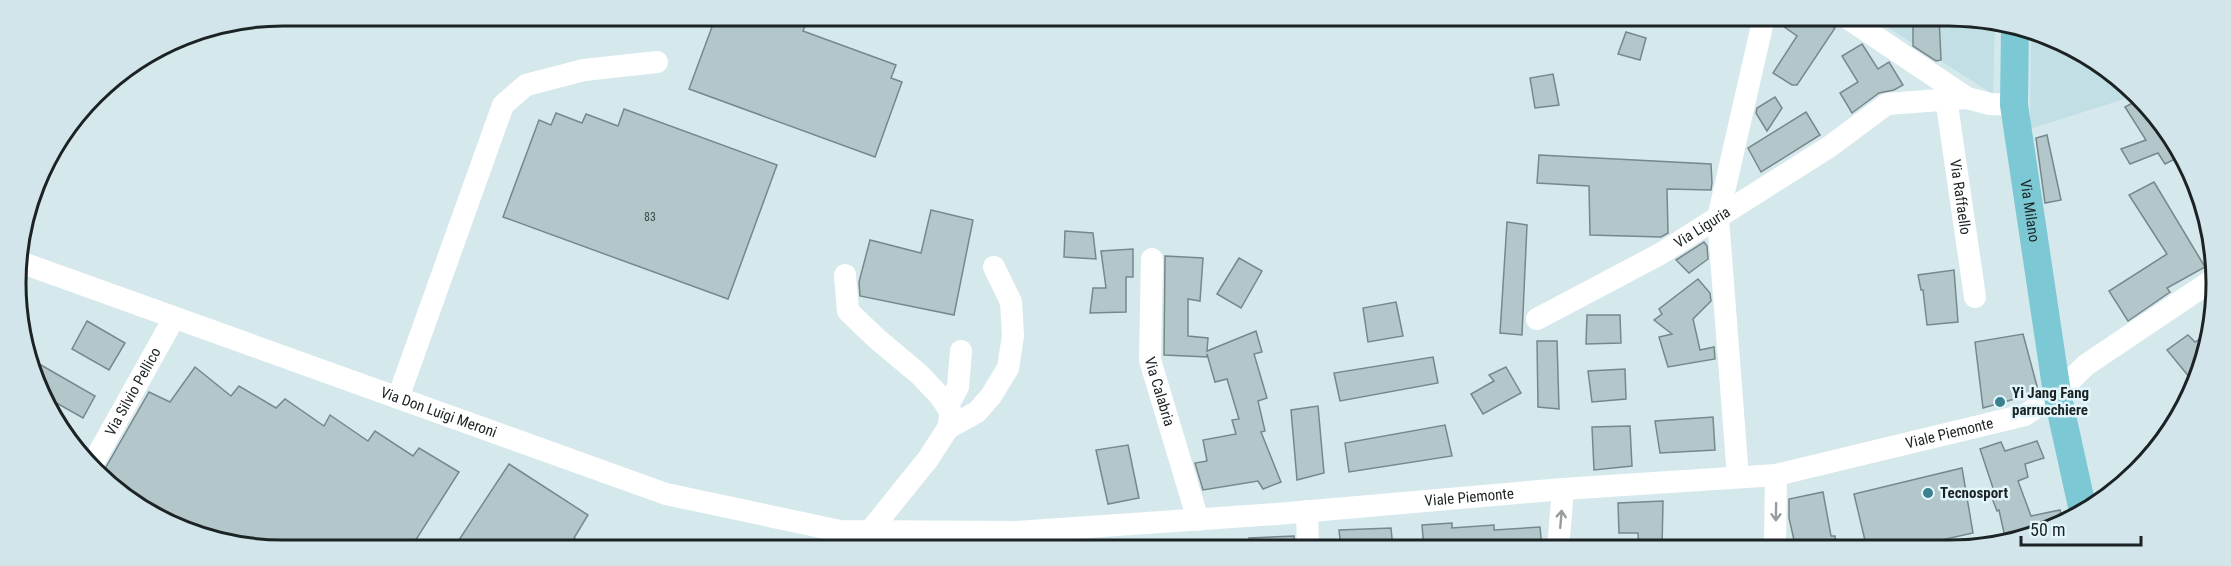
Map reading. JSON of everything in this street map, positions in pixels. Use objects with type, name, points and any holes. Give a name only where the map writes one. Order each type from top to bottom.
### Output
[{"type":"main road","name":"Via Milano","points":[[2015,34],[2014,105],[2058,393],[2081,503]]},
{"type":"street","name":"Via Liguria","points":[[1537,319],[1660,254],[1718,218],[1762,26]]},
{"type":"street","points":[[1858,26],[1956,98]]},
{"type":"street","points":[[398,398],[503,105],[526,85],[584,70],[657,62]]},
{"type":"street","points":[[1738,477],[1718,218],[1829,147],[1887,104],[1956,98],[1990,104],[2014,105]]},
{"type":"street","name":"Via Raffaello","points":[[1956,98],[1975,297]]},
{"type":"street","name":"Via Calabria","points":[[1152,259],[1150,360],[1198,520]]},
{"type":"street","name":"Via Don Luigi Meroni","points":[[26,264],[666,494],[840,531],[870,531]]},
{"type":"street","points":[[948,417],[977,412],[991,396],[1008,368],[1013,336],[1011,302],[994,267]]},
{"type":"street","points":[[845,275],[848,311],[876,339],[919,374],[939,395],[948,417]]},
{"type":"street","name":"Viale Piemonte","points":[[870,531],[1016,532],[1198,520],[1563,489],[1776,476],[2025,415],[2058,393],[2086,365],[2206,284]]},
{"type":"street","name":"Via Silvio Pellico","points":[[95,459],[174,318]]},
{"type":"street","points":[[870,531],[928,459],[948,417],[958,387],[961,351]]},
{"type":"street","points":[[1775,540],[1776,476]]},
{"type":"street","points":[[1559,540],[1563,489]]},
{"type":"street","points":[[1307,511],[1308,540]]},
{"type":"shaded area","points":[[1885,26],[1965,26],[1995,30],[1993,94]]},
{"type":"shaded area","points":[[2031,39],[2077,60],[2105,79],[2127,98],[2030,129]]},
{"type":"building","points":[[712,26],[805,26],[803,31],[896,65],[891,78],[902,82],[875,157],[689,89]]},
{"type":"building","points":[[1783,26],[1832,26],[1835,28],[1797,85],[1792,85],[1773,73],[1797,36]]},
{"type":"building","points":[[1913,26],[1939,26],[1941,60],[1936,61],[1913,46]]},
{"type":"building","points":[[1626,32],[1646,38],[1640,60],[1618,54]]},
{"type":"building","points":[[1862,44],[1878,69],[1889,62],[1903,85],[1894,90],[1879,93],[1852,113],[1840,93],[1858,82],[1842,56]]},
{"type":"building","points":[[1553,74],[1559,105],[1535,108],[1530,78]]},
{"type":"building","points":[[1775,97],[1782,108],[1767,131],[1756,113],[1757,108]]},
{"type":"building","points":[[2132,103],[2142,113],[2174,160],[2165,164],[2158,153],[2130,164],[2121,149],[2146,140],[2125,107]]},
{"type":"building","points":[[624,109],[777,165],[728,299],[503,217],[539,120],[551,125],[556,113],[582,123],[586,114],[618,126]]},
{"type":"building","points":[[1806,112],[1820,135],[1761,172],[1748,148]]},
{"type":"building","points":[[2047,135],[2061,200],[2045,203],[2036,138]]},
{"type":"building","points":[[1539,155],[1711,164],[1711,190],[1667,189],[1668,233],[1661,237],[1590,235],[1589,186],[1537,183]]},
{"type":"building","points":[[2154,182],[2205,267],[2167,288],[2170,292],[2128,321],[2109,291],[2167,254],[2129,195]]},
{"type":"building","points":[[931,210],[973,220],[954,315],[860,296],[859,282],[870,240],[921,253]]},
{"type":"building","points":[[1507,222],[1527,225],[1522,335],[1500,333]]},
{"type":"building","points":[[1065,231],[1093,233],[1096,259],[1064,257]]},
{"type":"building","points":[[1704,242],[1707,246],[1708,259],[1689,273],[1676,260]]},
{"type":"building","points":[[1133,249],[1133,277],[1126,277],[1126,312],[1090,313],[1093,288],[1106,288],[1101,251]]},
{"type":"building","points":[[1165,256],[1203,258],[1200,301],[1188,299],[1188,336],[1208,338],[1207,351],[1256,331],[1262,352],[1254,354],[1267,398],[1258,401],[1265,431],[1261,432],[1281,482],[1263,489],[1258,481],[1203,490],[1195,463],[1207,461],[1203,440],[1236,434],[1232,420],[1239,419],[1227,379],[1215,382],[1207,354],[1207,357],[1164,355]]},
{"type":"building","points":[[1239,258],[1262,271],[1241,308],[1217,294]]},
{"type":"building","points":[[1954,270],[1958,322],[1927,325],[1923,290],[1921,290],[1918,275]]},
{"type":"building","points":[[1698,279],[1710,293],[1711,301],[1693,319],[1700,350],[1714,347],[1715,359],[1668,367],[1659,337],[1672,334],[1654,320],[1662,314],[1659,309]]},
{"type":"building","points":[[1396,302],[1403,336],[1368,342],[1363,308]]},
{"type":"building","points":[[1587,315],[1620,315],[1621,343],[1586,344]]},
{"type":"building","points":[[87,321],[125,343],[109,370],[72,349]]},
{"type":"building","points":[[2023,334],[2038,390],[2032,394],[1983,408],[1975,342]]},
{"type":"building","points":[[2188,335],[2195,342],[2200,339],[2188,376],[2167,350]]},
{"type":"building","points":[[1537,341],[1557,341],[1559,409],[1538,407]]},
{"type":"building","points":[[1433,357],[1438,383],[1340,401],[1334,373]]},
{"type":"building","points":[[41,365],[95,396],[83,418],[55,402],[40,368]]},
{"type":"building","points":[[195,367],[231,396],[239,386],[276,408],[285,399],[324,426],[330,415],[368,441],[375,431],[413,456],[419,448],[459,472],[416,540],[266,540],[216,532],[184,521],[154,506],[105,469],[149,392],[170,402]]},
{"type":"building","points":[[1506,367],[1521,393],[1483,414],[1471,394],[1494,381],[1489,375]]},
{"type":"building","points":[[1625,369],[1626,399],[1592,402],[1588,371]]},
{"type":"building","points":[[1318,406],[1324,473],[1297,480],[1291,410]]},
{"type":"building","points":[[1713,417],[1715,450],[1660,453],[1655,421]]},
{"type":"building","points":[[1445,425],[1452,456],[1349,472],[1345,443]]},
{"type":"building","points":[[1630,426],[1632,466],[1594,470],[1592,427]]},
{"type":"building","points":[[2037,441],[2044,458],[2025,464],[2028,477],[2018,481],[2031,516],[2060,510],[2061,514],[2031,527],[2004,535],[1999,510],[1997,511],[1992,498],[1996,497],[1980,449],[2001,442],[2005,451]]},
{"type":"building","points":[[1128,445],[1139,498],[1108,504],[1096,450]]},
{"type":"building","points":[[509,464],[588,515],[574,538],[577,540],[459,540]]},
{"type":"building","points":[[1962,468],[1973,533],[1942,540],[1865,540],[1854,494]]},
{"type":"building","points":[[1823,492],[1831,536],[1835,536],[1836,540],[1794,540],[1789,518],[1789,499]]},
{"type":"building","points":[[1663,501],[1662,540],[1638,540],[1638,533],[1619,533],[1618,503]]},
{"type":"building","points":[[1452,523],[1452,528],[1494,525],[1494,530],[1540,527],[1541,540],[1423,540],[1422,525]]},
{"type":"building","points":[[1391,528],[1392,540],[1340,540],[1339,530]]},
{"type":"building","points":[[1294,536],[1294,540],[1249,540],[1249,538]]},
{"type":"place","name":"Yi Jang Fang parrucchiere","points":[[2000,402]]},
{"type":"place","name":"Tecnosport","points":[[1928,493]]}]
